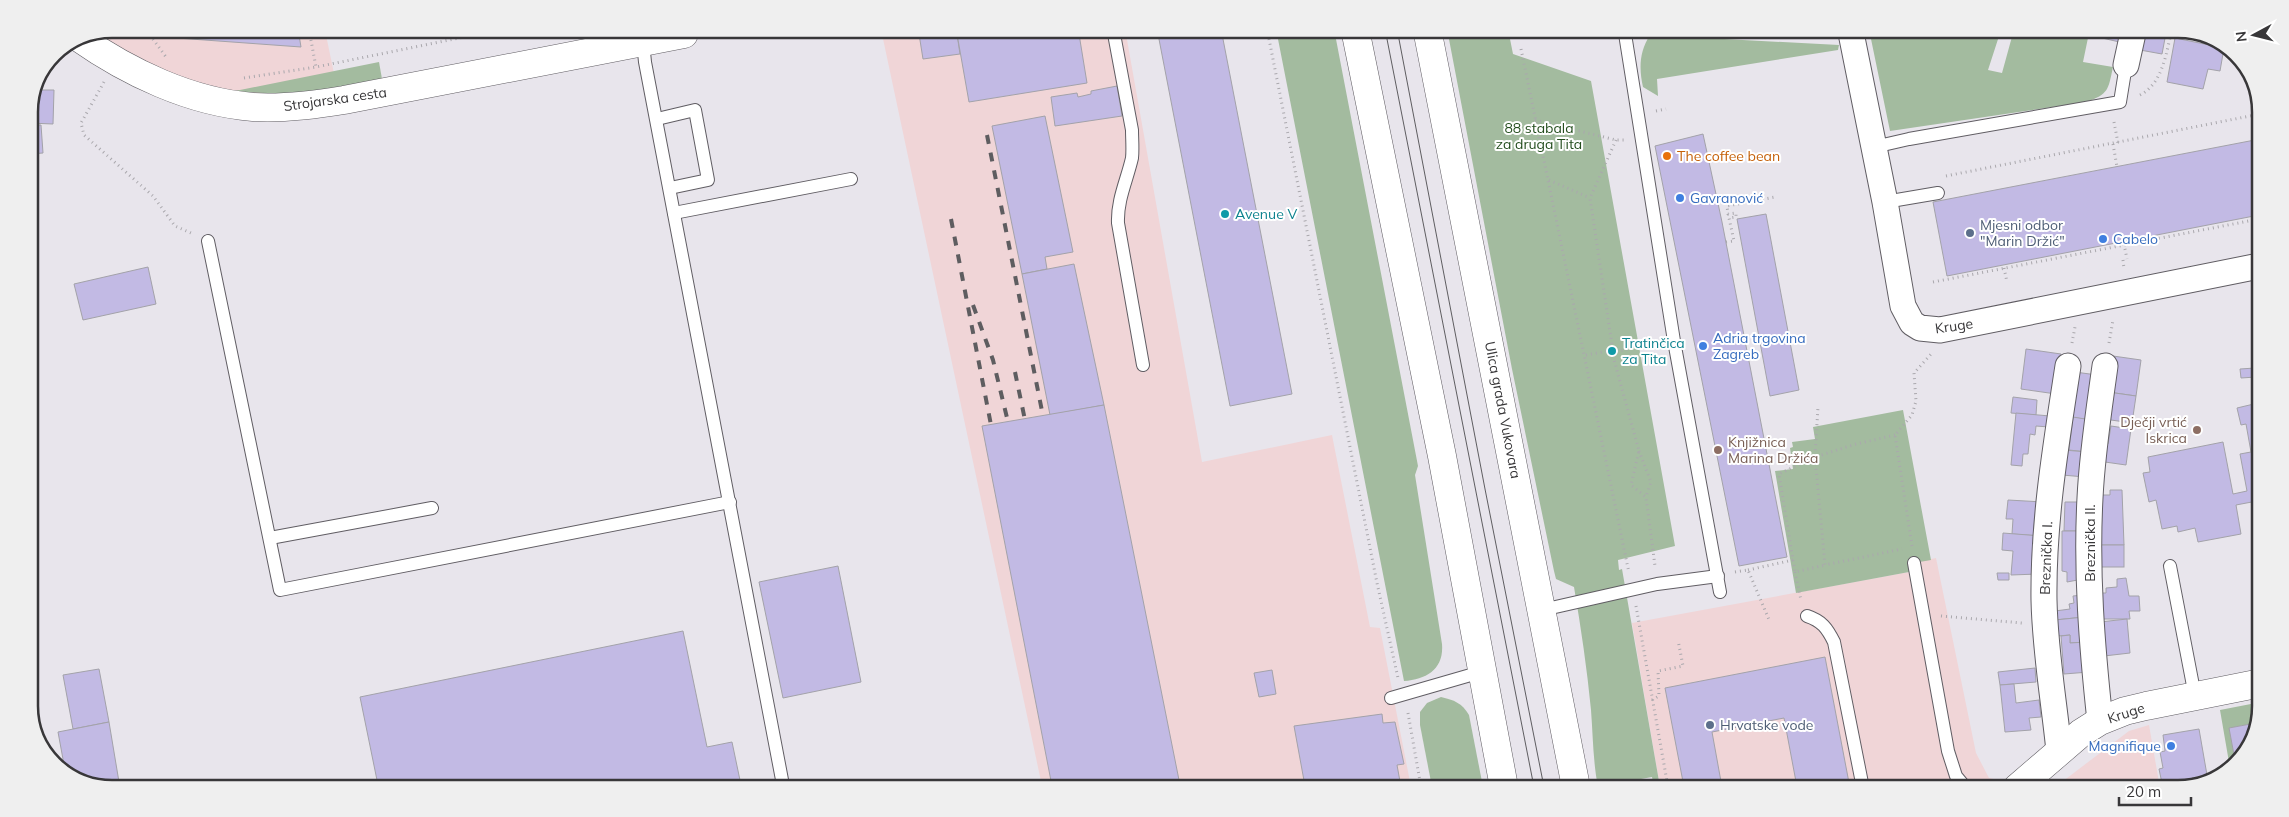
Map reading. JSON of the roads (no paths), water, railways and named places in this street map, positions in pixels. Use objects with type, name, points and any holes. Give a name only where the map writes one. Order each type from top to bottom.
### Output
[{"type":"main road","name":"Strojarska cesta","points":[[87,42],[136,73],[157,82],[232,104],[254,107],[306,106],[344,100],[602,42],[643,42],[664,38]]},
{"type":"main road","points":[[1357,38],[1442,456],[1503,780]]},
{"type":"main road","name":"Ulica grada Vukovara","points":[[1429,38],[1575,780]]},
{"type":"main road","name":"Kruge","points":[[2027,780],[2059,751],[2100,721],[2125,711],[2252,685]]},
{"type":"street","name":"Kruge","points":[[1852,38],[1885,202],[1902,306],[1912,323],[1928,329],[1940,330],[2251,268]]},
{"type":"street","points":[[2126,65],[2132,38]]},
{"type":"street","name":"Breznička I.","points":[[2059,751],[2045,625],[2047,518],[2068,366]]},
{"type":"street","name":"Breznička II.","points":[[2100,721],[2091,614],[2090,500],[2093,455],[2105,366]]},
{"type":"lane","points":[[1115,38],[1132,136],[1132,157],[1119,202],[1118,223],[1144,365]]},
{"type":"lane","points":[[1626,38],[1662,254],[1674,341],[1720,592]]},
{"type":"lane","points":[[643,42],[645,62],[782,780]]},
{"type":"lane","points":[[1874,147],[1908,139],[2120,102],[2126,65]]},
{"type":"lane","points":[[657,119],[695,110],[708,180],[670,188]]},
{"type":"lane","points":[[674,213],[851,179]]},
{"type":"lane","points":[[1885,202],[1938,193]]},
{"type":"lane","points":[[208,241],[280,590],[730,502]]},
{"type":"lane","points":[[270,538],[432,508]]},
{"type":"lane","points":[[1914,563],[1948,752],[1956,776],[1959,780]]},
{"type":"lane","points":[[2170,566],[2195,696]]},
{"type":"lane","points":[[1542,610],[1657,584],[1718,576]]},
{"type":"lane","points":[[1807,616],[1819,620],[1827,628],[1834,642],[1861,780]]},
{"type":"lane","points":[[1391,698],[1481,672]]},
{"type":"tram line","points":[[1387,38],[1533,780]]},
{"type":"tram line","points":[[1399,38],[1543,780]]},
{"type":"railway","points":[[987,135],[1043,416]]},
{"type":"railway","points":[[951,219],[991,425]]},
{"type":"railway","points":[[973,305],[993,360],[1008,422]]},
{"type":"railway","points":[[1015,372],[1025,420]]},
{"type":"place","name":"The coffee bean","points":[[1667,156]]},
{"type":"place","name":"Gavranović","points":[[1680,198]]},
{"type":"place","name":"Avenue V","points":[[1225,214]]},
{"type":"place","name":"Mjesni odbor \"Marin Držić\"","points":[[1970,233]]},
{"type":"place","name":"Cabelo","points":[[2103,239]]},
{"type":"place","name":"Adria trgovina Zagreb","points":[[1703,346]]},
{"type":"place","name":"Tratinčica za Tita","points":[[1612,351]]},
{"type":"place","name":"Dječji vrtić Iskrica","points":[[2197,430]]},
{"type":"place","name":"Knjižnica Marina Držića","points":[[1718,450]]},
{"type":"place","name":"Hrvatske vode","points":[[1710,725]]},
{"type":"place","name":"Magnifique","points":[[2171,746]]},
{"type":"park label","name":"88 stabala za druga Tita","points":[[1539,136]]}]
